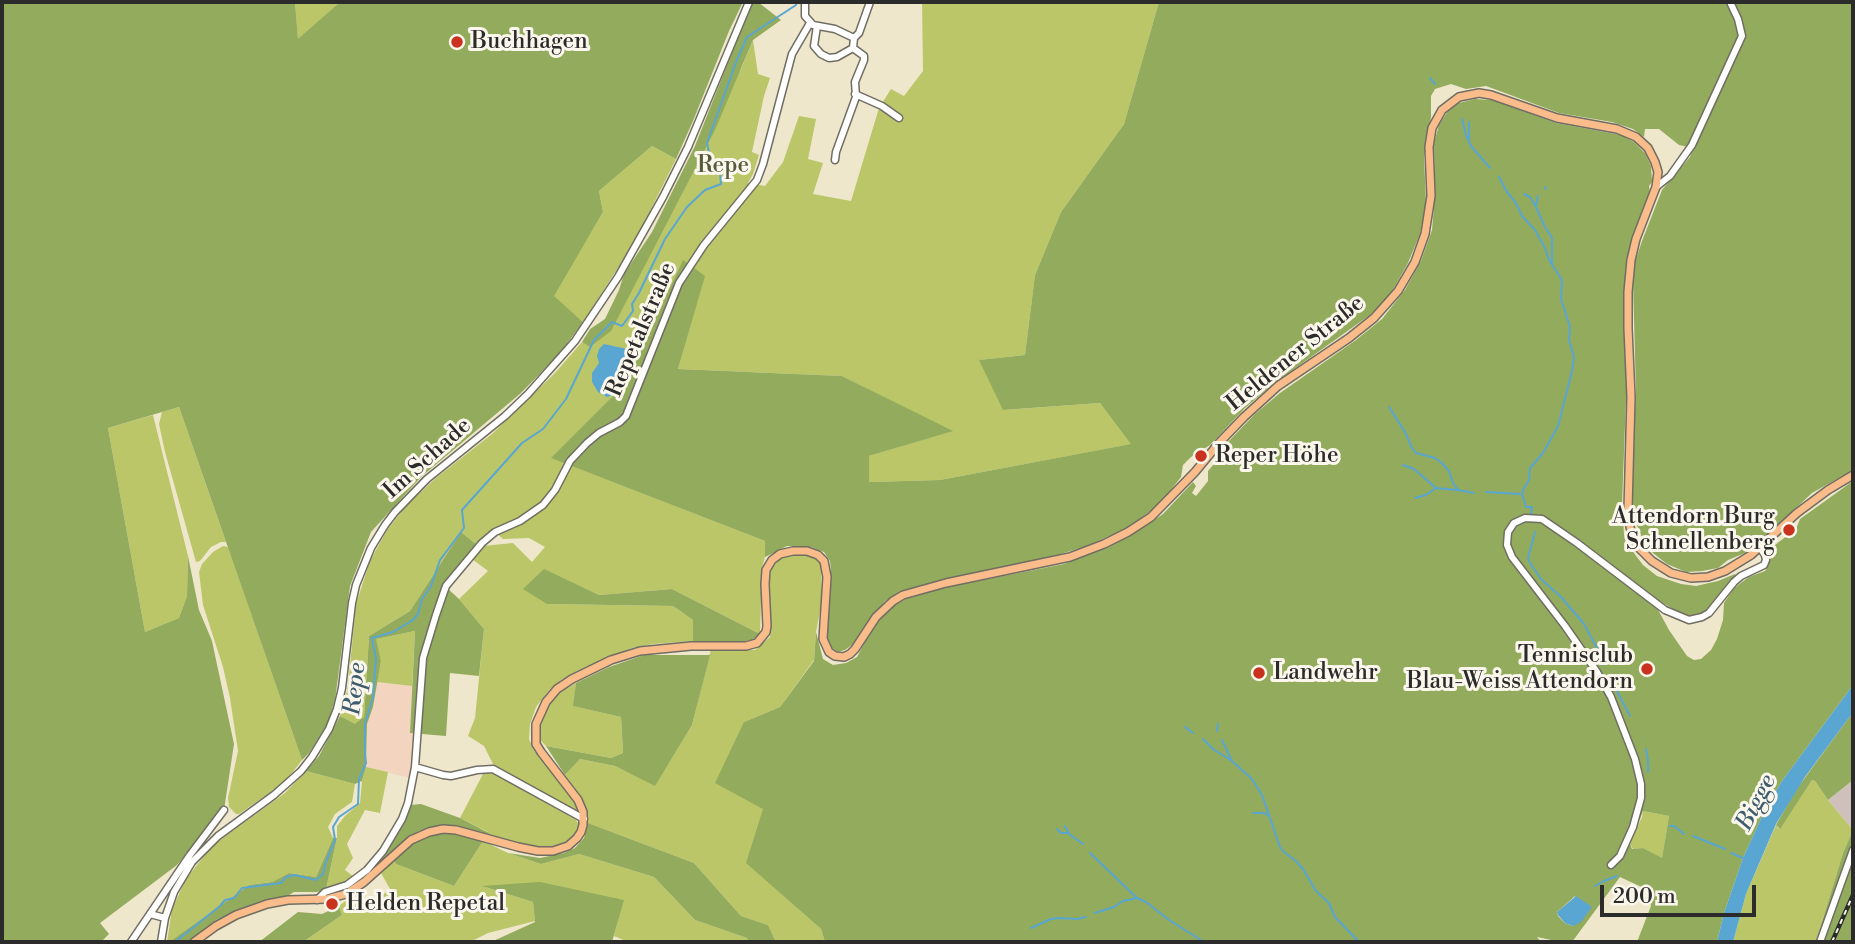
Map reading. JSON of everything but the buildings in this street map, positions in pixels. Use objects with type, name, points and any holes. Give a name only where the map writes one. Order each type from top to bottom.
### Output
[{"type":"main road","name":"Heldener Straße","points":[[584,820],[578,800],[536,744],[536,724],[546,702],[557,689],[572,679],[611,660],[640,651],[699,646],[746,646],[757,643],[766,632],[767,626],[766,570],[780,554],[807,551],[818,555],[824,561],[827,577],[823,639],[829,652],[844,657],[855,649],[876,617],[903,595],[946,583],[1070,557],[1116,538],[1151,517],[1189,480],[1244,417],[1278,386],[1374,318],[1398,291],[1415,262],[1423,241],[1431,197],[1429,147],[1432,128],[1442,110],[1460,97],[1479,93],[1492,95],[1557,118],[1617,130],[1636,137],[1648,148],[1655,162],[1658,173],[1656,187],[1636,239],[1629,272],[1628,328],[1631,397],[1628,509],[1630,527],[1638,547],[1652,561],[1671,573],[1691,578],[1708,577],[1725,571],[1760,548],[1797,513],[1853,475]]},
{"type":"main road","points":[[317,900],[338,896],[353,889],[411,840],[429,832],[456,830],[525,849],[553,851],[573,842],[581,832],[584,820]]},
{"type":"main road","name":"Repetalstraße","points":[[194,942],[216,926],[246,911],[288,900],[317,900]]},
{"type":"street","name":"Im Schade","points":[[161,942],[165,918],[174,892],[200,853],[228,828],[290,782],[321,744],[337,709],[342,688],[352,603],[360,573],[371,548],[394,512],[427,479],[528,394],[589,321],[624,267],[668,187],[749,2]]},
{"type":"street","points":[[805,2],[805,16],[814,25],[835,29],[854,38]]},
{"type":"street","points":[[835,160],[856,97],[855,82],[864,58],[852,44],[859,33],[870,2]]},
{"type":"street","points":[[1656,187],[1670,176],[1692,145],[1742,36],[1730,2]]},
{"type":"street","points":[[814,25],[814,46],[821,54],[834,58],[853,48]]},
{"type":"street","name":"Repetalstraße","points":[[317,900],[325,892],[347,885],[377,860],[402,819],[415,767],[423,658],[446,586],[495,532],[520,521],[543,505],[555,490],[570,461],[599,433],[626,416],[679,283],[704,245],[757,180],[792,54],[814,25]]},
{"type":"street","points":[[855,94],[899,118]]},
{"type":"street","points":[[1611,865],[1620,856],[1639,807],[1641,784],[1635,759],[1611,697],[1565,626],[1512,557],[1507,545],[1508,532],[1514,523],[1525,518],[1542,519],[1665,610],[1689,620],[1709,612],[1741,576],[1764,565],[1765,555],[1760,548]]},
{"type":"street","points":[[415,767],[451,776],[477,769],[493,769],[584,820]]},
{"type":"street","points":[[131,942],[224,810]]},
{"type":"street","points":[[1820,942],[1853,850]]},
{"type":"street","points":[[150,914],[165,918]]},
{"type":"shaded area","points":[[377,682],[412,686],[410,732],[415,733],[410,778],[366,767],[367,723]]},
{"type":"shaded area","points":[[1853,780],[1853,830],[1828,800]]},
{"type":"green space","points":[[2,2],[295,2],[298,39],[340,2],[743,2],[676,159],[652,146],[599,191],[603,212],[554,296],[583,322],[560,353],[521,393],[421,477],[371,532],[350,586],[335,700],[327,725],[302,760],[179,407],[108,428],[145,632],[179,618],[187,596],[188,556],[199,610],[212,641],[234,744],[224,810],[177,865],[100,923],[109,934],[101,942],[2,942]]},
{"type":"green space","points":[[295,2],[340,2],[298,40]]},
{"type":"green space","points":[[752,2],[758,2],[781,20],[753,40],[715,130],[611,331],[590,347],[582,342],[590,329],[605,319],[624,274],[652,232],[695,146]]},
{"type":"green space","points":[[922,2],[1159,2],[1124,124],[1061,212],[1035,275],[1025,355],[980,360],[1004,410],[1100,403],[1132,444],[940,480],[868,482],[869,456],[951,431],[842,376],[678,369],[704,276],[627,402],[552,458],[765,541],[760,634],[672,589],[599,595],[544,570],[547,604],[673,606],[693,620],[693,641],[632,648],[607,658],[561,680],[536,707],[530,724],[529,739],[534,751],[571,793],[578,814],[494,766],[484,746],[468,736],[475,718],[484,629],[459,599],[488,571],[472,559],[483,546],[513,543],[532,562],[545,547],[529,538],[503,539],[495,532],[477,545],[461,532],[410,611],[369,636],[364,717],[356,725],[340,716],[348,687],[356,604],[370,561],[387,530],[407,505],[436,478],[492,434],[555,373],[582,342],[587,345],[604,328],[741,69],[753,40],[758,74],[770,78],[752,152],[759,155],[748,183],[765,186],[783,162],[799,116],[816,119],[808,159],[823,163],[813,194],[851,201],[879,108],[891,89],[904,96],[923,71]]},
{"type":"green space","points":[[1159,2],[1853,2],[1853,470],[1812,493],[1745,553],[1728,560],[1718,568],[1686,572],[1667,564],[1653,553],[1643,541],[1635,520],[1631,485],[1636,392],[1633,282],[1635,262],[1662,190],[1690,157],[1693,148],[1679,145],[1659,129],[1645,129],[1644,137],[1633,129],[1612,122],[1559,113],[1486,86],[1466,89],[1451,84],[1435,89],[1431,96],[1431,117],[1424,157],[1426,203],[1420,234],[1390,295],[1370,315],[1273,384],[1245,408],[1210,445],[1183,465],[1181,477],[1159,505],[1127,528],[1087,546],[1041,560],[900,591],[885,601],[853,644],[845,650],[838,652],[826,638],[831,570],[830,561],[824,552],[811,547],[787,546],[765,557],[765,541],[551,458],[625,384],[683,260],[705,276],[678,369],[842,376],[953,431],[869,456],[869,482],[940,480],[1131,444],[1100,403],[1003,410],[979,360],[1025,355],[1035,275],[1061,212],[1124,124]]},
{"type":"green space","points":[[1475,99],[1492,100],[1556,123],[1621,135],[1634,142],[1645,153],[1651,166],[1650,192],[1633,234],[1625,278],[1627,372],[1622,504],[1624,534],[1643,565],[1657,576],[1696,586],[1735,574],[1736,576],[1705,612],[1697,616],[1684,615],[1661,602],[1656,606],[1687,656],[1694,660],[1701,659],[1711,650],[1723,620],[1724,603],[1734,588],[1749,577],[1765,571],[1770,552],[1796,529],[1800,519],[1853,481],[1853,685],[1782,781],[1765,810],[1743,858],[1717,942],[1637,942],[1651,906],[1648,890],[1620,877],[1572,942],[1555,942],[1537,937],[1541,942],[825,942],[821,929],[746,863],[763,809],[715,783],[744,722],[780,707],[814,661],[816,632],[823,659],[833,665],[846,663],[857,657],[875,623],[891,607],[906,599],[943,588],[1064,564],[1109,547],[1141,529],[1163,514],[1193,482],[1196,486],[1192,493],[1196,496],[1208,481],[1208,471],[1226,444],[1255,414],[1382,319],[1405,290],[1421,261],[1432,230],[1435,195],[1434,143],[1439,125],[1448,111],[1459,103]],"holes":[[[1643,811],[1669,816],[1662,858],[1643,848],[1632,849],[1630,843]],[[1575,896],[1573,926],[1565,923],[1557,912]]]},
{"type":"green space","points":[[652,146],[676,159],[634,243],[583,322],[553,296],[603,212],[599,191]]},
{"type":"green space","points":[[179,407],[226,542],[211,547],[200,561],[196,562],[159,424],[162,412]]},
{"type":"green space","points":[[153,415],[188,556],[187,596],[179,618],[145,632],[108,428]]},
{"type":"green space","points":[[461,532],[477,545],[444,585],[484,629],[479,676],[450,673],[446,736],[410,733],[415,631],[376,639],[381,661],[373,707],[367,724],[366,767],[362,781],[355,784],[306,771],[319,756],[340,716],[355,724],[364,717],[369,636],[410,611]]},
{"type":"green space","points":[[223,546],[228,547],[302,760],[285,782],[239,814],[229,807],[228,798],[238,751],[230,698],[203,605],[199,572],[202,564],[213,552]]},
{"type":"green space","points":[[789,555],[816,558],[821,565],[822,601],[814,660],[780,707],[744,722],[764,809],[747,863],[821,929],[825,942],[776,942],[768,925],[741,916],[694,863],[588,823],[588,812],[582,798],[565,775],[580,759],[615,766],[655,785],[692,725],[711,649],[755,650],[770,637],[768,579],[779,560]]},
{"type":"green space","points":[[544,569],[599,595],[672,589],[760,634],[752,640],[732,643],[693,641],[693,620],[673,606],[547,604],[523,589]]},
{"type":"green space","points":[[415,631],[412,686],[377,682],[381,661],[375,639]]},
{"type":"green space","points":[[644,655],[710,655],[692,725],[655,786],[615,766],[580,759],[565,775],[546,746],[611,758],[623,753],[621,717],[573,706],[576,683],[609,667]]},
{"type":"green space","points":[[576,683],[574,706],[621,717],[623,753],[611,758],[546,746],[541,741],[541,725],[548,706],[556,695]]},
{"type":"green space","points":[[1853,713],[1853,780],[1828,800],[1812,780],[1780,829],[1776,825],[1796,790]]},
{"type":"green space","points":[[366,767],[388,772],[380,813],[365,810],[347,844],[353,858],[345,870],[354,877],[326,889],[337,826],[360,803]]},
{"type":"green space","points":[[306,771],[355,784],[352,802],[335,814],[328,827],[333,838],[316,877],[289,873],[272,882],[249,885],[167,942],[172,909],[186,879],[212,846],[285,793]]},
{"type":"green space","points":[[484,772],[495,774],[576,820],[579,825],[575,834],[563,844],[537,848],[487,835],[488,832],[460,818]]},
{"type":"green space","points":[[1812,780],[1853,830],[1843,853],[1816,942],[1733,942],[1746,894],[1776,825],[1779,829]]},
{"type":"green space","points":[[421,804],[460,818],[489,833],[487,835],[455,826],[435,826],[419,831],[379,864],[410,805]]},
{"type":"green space","points":[[1643,811],[1669,816],[1662,859],[1643,848],[1633,849],[1630,843]]},
{"type":"green space","points":[[588,823],[694,863],[741,916],[768,925],[776,942],[749,942],[747,938],[695,920],[654,877],[579,854],[541,864],[508,853],[540,858],[564,853],[575,848],[584,838]]},
{"type":"green space","points":[[1853,830],[1853,942],[1816,942],[1843,853]]},
{"type":"green space","points":[[434,833],[467,836],[483,841],[454,886],[396,864],[394,860],[406,847]]},
{"type":"green space","points":[[333,838],[337,838],[326,889],[317,892],[294,892],[286,897],[261,901],[216,920],[189,942],[169,942],[249,885],[272,882],[289,873],[316,877]]},
{"type":"green space","points":[[483,841],[541,864],[579,854],[654,877],[695,920],[747,938],[749,942],[628,942],[614,936],[623,900],[485,887],[533,902],[535,921],[488,933],[470,942],[303,942],[342,915],[339,906],[356,893],[365,909],[390,889],[381,873],[394,860],[396,864],[454,886]]},
{"type":"green space","points":[[540,882],[624,900],[612,942],[491,942],[535,922],[533,902],[482,886]]},
{"type":"green space","points":[[339,906],[342,915],[303,942],[259,942],[298,912],[322,914]]},
{"type":"water","points":[[604,344],[627,349],[628,360],[623,384],[607,397],[598,392],[592,382],[592,373],[599,363],[599,349]]},
{"type":"water","points":[[1853,685],[1853,713],[1805,777],[1776,824],[1746,894],[1733,942],[1717,942],[1743,858],[1765,810],[1782,781]]},
{"type":"water","points":[[1576,896],[1592,907],[1581,922],[1573,926],[1565,923],[1557,912]]},
{"type":"waterway","name":"Repe","points":[[175,942],[225,900],[234,898],[242,888],[281,883],[286,877],[294,875],[316,880],[323,874],[335,840],[333,827],[339,817],[358,804],[359,779],[366,763],[365,724],[373,697],[376,658],[372,638],[393,632],[418,614],[440,560],[464,528],[462,510],[522,443],[543,429],[566,399],[594,340],[612,322],[622,326],[633,311],[632,304],[665,239],[687,207],[705,190],[721,184],[720,172],[711,162],[707,143],[736,62],[747,37],[797,2]]},
{"type":"waterway","points":[[1430,78],[1435,84]]},
{"type":"waterway","points":[[1462,119],[1471,146],[1490,168]]},
{"type":"waterway","points":[[1469,122],[1469,139]]},
{"type":"waterway","points":[[1499,177],[1522,216],[1535,230],[1562,280],[1561,299],[1570,327],[1569,340],[1574,357],[1558,426],[1543,453],[1530,468],[1529,480],[1523,490],[1526,507],[1532,507],[1531,514]]},
{"type":"waterway","points":[[1524,194],[1530,197],[1552,238],[1552,264]]},
{"type":"waterway","points":[[1536,205],[1538,196]]},
{"type":"waterway","points":[[1389,407],[1416,453],[1435,458],[1449,471],[1458,490],[1474,493]]},
{"type":"waterway","points":[[1403,465],[1414,469],[1436,488],[1457,490]]},
{"type":"waterway","points":[[1415,498],[1436,488]]},
{"type":"waterway","points":[[1486,492],[1520,494]]},
{"type":"waterway","points":[[1535,532],[1528,558],[1530,563],[1541,579],[1584,624],[1603,665]]},
{"type":"waterway","points":[[1609,676],[1630,716]]},
{"type":"waterway","points":[[1217,731],[1218,724]]},
{"type":"waterway","points":[[1185,727],[1193,733]]},
{"type":"waterway","points":[[1203,739],[1252,779],[1262,795],[1280,847],[1303,869],[1316,891],[1329,903],[1335,917],[1359,942]]},
{"type":"waterway","points":[[1222,740],[1232,761]]},
{"type":"waterway","points":[[1646,749],[1648,772]]},
{"type":"waterway","points":[[1253,813],[1269,816]]},
{"type":"waterway","points":[[1065,826],[1069,834],[1083,844]]},
{"type":"waterway","points":[[1670,826],[1684,834]]},
{"type":"waterway","points":[[1057,829],[1061,833],[1068,833]]},
{"type":"waterway","points":[[1693,836],[1725,849]]},
{"type":"waterway","points":[[1090,853],[1137,898]]},
{"type":"waterway","points":[[1731,853],[1743,858]]},
{"type":"waterway","points":[[1595,886],[1617,876]]},
{"type":"waterway","points":[[1095,913],[1137,898],[1204,942]]},
{"type":"waterway","points":[[1031,928],[1051,919],[1086,917]]},
{"type":"railway","points":[[1832,942],[1853,895]]},
{"type":"place","name":"Buchhagen","points":[[457,42]]},
{"type":"place","name":"Reper Höhe","points":[[1201,456]]},
{"type":"place","name":"Attendorn Burg Schnellenberg","points":[[1789,530]]},
{"type":"place","name":"Tennisclub Blau-Weiss Attendorn","points":[[1647,669]]},
{"type":"place","name":"Landwehr","points":[[1259,673]]},
{"type":"place","name":"Helden Repetal","points":[[332,904]]},
{"type":"water label","name":"Bigge","points":[[1757,803]]}]
